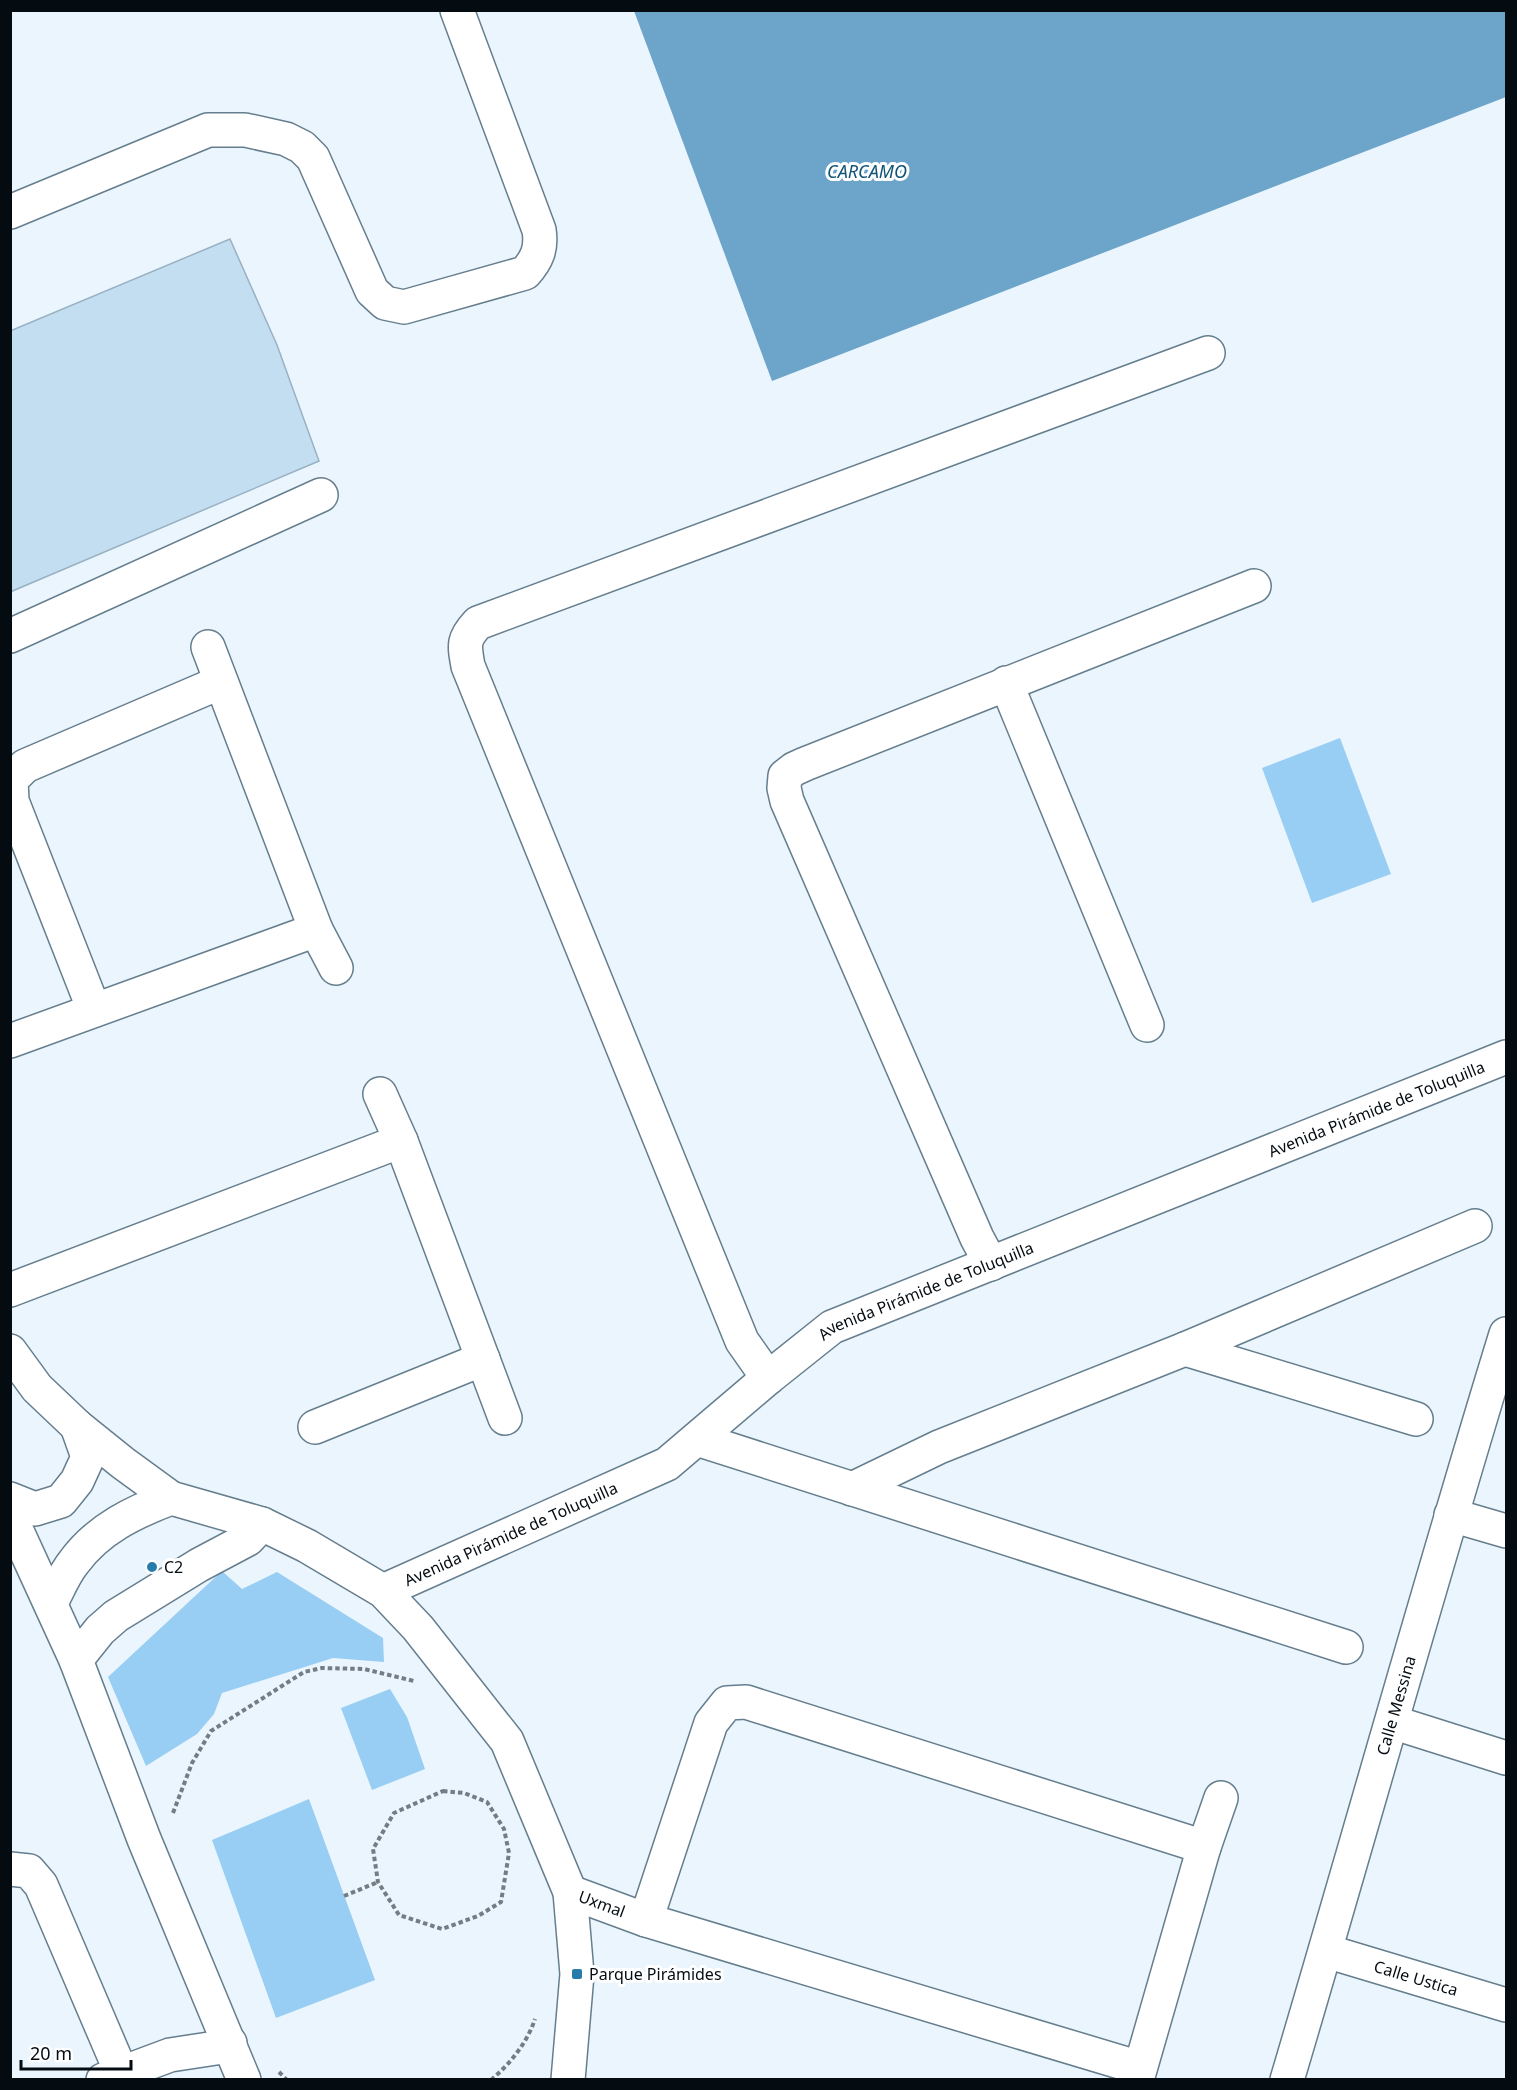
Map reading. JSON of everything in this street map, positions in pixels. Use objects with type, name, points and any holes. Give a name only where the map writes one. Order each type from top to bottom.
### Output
[{"type":"street","points":[[10,212],[208,130],[244,130],[286,140],[302,147],[313,158],[320,169],[372,291],[385,303],[404,307],[525,273],[539,252],[541,241],[539,230],[457,10]]},
{"type":"street","points":[[768,1378],[742,1341],[468,666],[465,650],[467,635],[478,623],[1208,353]]},
{"type":"street","points":[[10,636],[321,495]]},
{"type":"street","points":[[991,1264],[953,1184],[792,812],[784,788],[785,776],[794,769],[1006,683],[1254,586]]},
{"type":"street","points":[[208,647],[316,930],[336,968]]},
{"type":"street","points":[[94,1010],[12,801],[11,780],[25,766],[221,682]]},
{"type":"street","points":[[1006,683],[1147,1025]]},
{"type":"street","points":[[10,1041],[316,930]]},
{"type":"street","name":"Avenida Pirámide de Toluquilla","points":[[383,1591],[667,1464],[832,1327],[1506,1057]]},
{"type":"street","points":[[380,1095],[401,1141],[504,1418]]},
{"type":"street","points":[[10,1290],[401,1141]]},
{"type":"street","points":[[852,1489],[939,1447],[1185,1349],[1475,1226]]},
{"type":"street","name":"Calle Messina","points":[[1287,2079],[1506,1334]]},
{"type":"street","points":[[1185,1349],[1416,1419]]},
{"type":"street","points":[[10,1351],[37,1388],[78,1426],[171,1498],[262,1524],[307,1546],[383,1591],[417,1628],[507,1741],[570,1892],[577,1974],[568,2079]]},
{"type":"street","points":[[315,1427],[483,1359]]},
{"type":"street","points":[[10,1499],[35,1509],[61,1501],[77,1481],[88,1457],[78,1426]]},
{"type":"street","points":[[697,1439],[1346,1647]]},
{"type":"street","points":[[51,1603],[73,1562],[106,1529],[142,1509],[171,1498]]},
{"type":"street","points":[[1451,1515],[1506,1531]]},
{"type":"street","points":[[10,1516],[76,1660],[144,1839],[244,2079]]},
{"type":"street","points":[[76,1660],[100,1630],[116,1616],[248,1539],[262,1524]]},
{"type":"street","points":[[640,1918],[711,1723],[727,1702],[746,1702],[1204,1847]]},
{"type":"street","points":[[1392,1722],[1506,1758]]},
{"type":"street","points":[[1139,2074],[1204,1847],[1221,1798]]},
{"type":"street","points":[[10,1869],[29,1871],[41,1885],[112,2076],[170,2055],[216,2048],[230,2043]]},
{"type":"street","name":"Uxmal","points":[[570,1892],[640,1918],[1139,2074]]},
{"type":"street","name":"Calle Ustica","points":[[1326,1951],[1506,2006]]},
{"type":"path","points":[[173,1813],[192,1763],[211,1731],[304,1672],[322,1668],[364,1669],[423,1684]]},
{"type":"path","points":[[442,1791],[464,1793],[487,1802],[504,1829],[509,1853],[501,1902],[478,1916],[442,1929],[399,1915],[378,1882],[373,1849],[394,1813],[442,1791]]},
{"type":"path","points":[[344,1896],[378,1882]]},
{"type":"path","points":[[492,2079],[510,2064],[533,2027],[537,2015]]},
{"type":"shaded area","points":[[1340,738],[1391,874],[1312,903],[1262,768]]},
{"type":"shaded area","points":[[222,1571],[242,1589],[277,1572],[383,1638],[384,1662],[333,1658],[222,1693],[214,1714],[197,1734],[146,1766],[108,1677]]},
{"type":"shaded area","points":[[390,1689],[407,1717],[425,1769],[372,1790],[341,1708]]},
{"type":"shaded area","points":[[309,1799],[375,1980],[276,2018],[212,1840]]},
{"type":"water","name":"CARCAMO","points":[[634,11],[1506,11],[1506,97],[772,381]]},
{"type":"building","points":[[230,239],[277,345],[319,461],[10,592],[10,331]]},
{"type":"place","name":"C2","points":[[152,1567]]},
{"type":"place","name":"Parque Pirámides","points":[[577,1974]]}]
